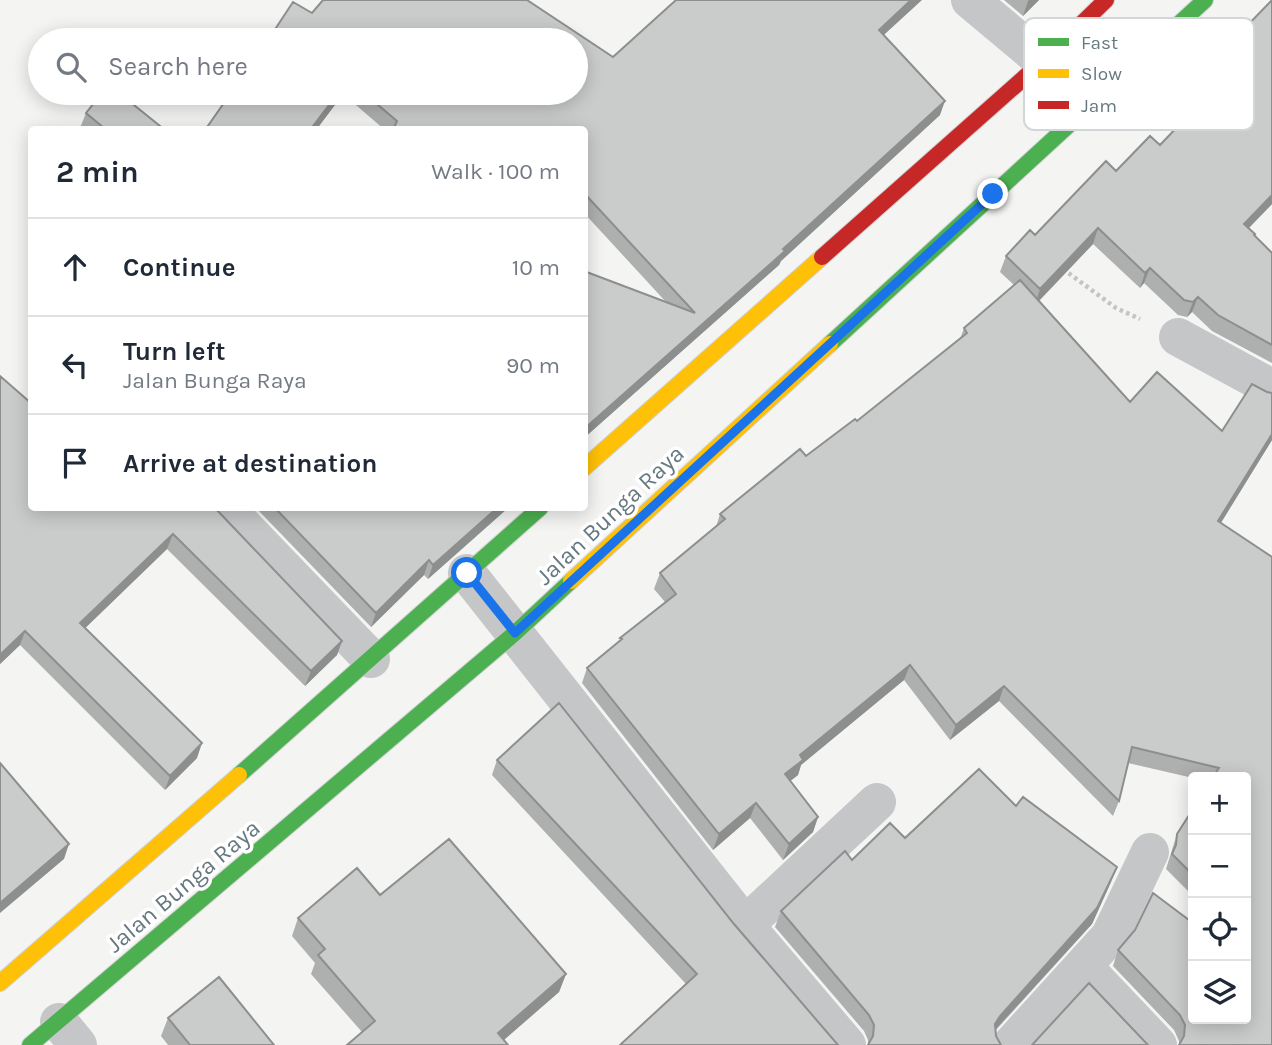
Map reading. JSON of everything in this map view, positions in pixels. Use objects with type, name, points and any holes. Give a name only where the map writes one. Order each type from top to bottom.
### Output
[{"type":"main road","name":"Jalan Bunga Raya","points":[[1088,18],[1106,0]]},
{"type":"main road","name":"Jalan Bunga Raya","points":[[1185,18],[1205,0]]},
{"type":"main road","name":"Jalan Bunga Raya","points":[[588,464],[1024,79]]},
{"type":"main road","name":"Jalan Bunga Raya","points":[[55,1037],[515,633],[1063,130]]},
{"type":"main road","name":"Jalan Bunga Raya","points":[[0,983],[537,511]]},
{"type":"street","points":[[970,0],[1024,45]]},
{"type":"street","points":[[1178,337],[1272,388]]},
{"type":"street","points":[[229,511],[371,659]]},
{"type":"street","points":[[467,573],[744,925],[847,1045]]},
{"type":"street","points":[[744,925],[877,802]]},
{"type":"street","points":[[1011,1045],[1110,936],[1150,852]]},
{"type":"street","points":[[1083,966],[1158,1045]]},
{"type":"path","points":[[1058,265],[1116,308],[1178,337]]},
{"type":"building","points":[[323,0],[527,0],[569,28],[276,28],[293,2],[312,13]]},
{"type":"building","points":[[676,0],[911,0],[879,30],[945,101],[783,249],[785,251],[588,425],[588,273],[695,313],[588,197],[588,126],[395,126],[397,121],[378,105],[588,105],[588,40],[613,57]]},
{"type":"building","points":[[1272,0],[1272,195],[1244,224],[1272,253],[1272,345],[1218,315],[1198,297],[1193,302],[1184,300],[1150,268],[1145,273],[1098,228],[1040,289],[1006,256],[1030,230],[1035,235],[1106,161],[1116,171],[1150,136],[1160,145],[1174,130],[1254,130],[1254,19]]},
{"type":"building","points":[[92,105],[134,105],[160,126],[102,126],[86,113]]},
{"type":"building","points":[[223,105],[329,105],[313,126],[208,126]]},
{"type":"building","points":[[1020,280],[1130,402],[1157,372],[1222,431],[1252,384],[1272,393],[1272,434],[1218,521],[1272,557],[1272,1045],[1179,1045],[1184,1036],[1185,1025],[1180,1015],[1118,950],[1135,930],[1153,893],[1188,919],[1188,1024],[1251,1024],[1251,772],[1216,772],[1219,768],[1132,747],[1119,801],[1004,686],[956,725],[910,665],[800,755],[803,760],[785,774],[818,817],[789,844],[756,803],[719,834],[587,668],[676,594],[660,573],[725,519],[720,514],[800,449],[806,456],[855,419],[857,421],[967,333],[964,328]]},
{"type":"building","points":[[0,376],[28,400],[28,511],[218,511],[342,641],[311,671],[173,534],[80,623],[202,743],[170,776],[25,631],[0,655]]},
{"type":"building","points":[[278,511],[494,511],[433,565],[429,560],[376,613]]},
{"type":"building","points":[[559,703],[734,924],[838,1045],[620,1045],[697,974],[497,760]]},
{"type":"building","points":[[0,763],[69,844],[0,903]]},
{"type":"building","points":[[979,769],[1016,806],[1023,797],[1117,867],[1097,908],[1000,1016],[995,1024],[996,1036],[1001,1045],[868,1045],[873,1036],[874,1025],[869,1015],[781,911],[845,851],[852,860],[890,823],[905,838]]},
{"type":"building","points":[[1188,817],[1188,870],[1172,854],[1177,834]]},
{"type":"building","points":[[449,839],[566,974],[498,1033],[508,1045],[347,1045],[375,1021],[318,955],[325,949],[298,918],[357,868],[380,895]]},
{"type":"building","points":[[219,977],[274,1045],[190,1045],[168,1018]]},
{"type":"building","points":[[1089,983],[1148,1045],[1032,1045]]},
{"type":"traffic: fast","points":[[1185,18],[1205,0]]},
{"type":"traffic: fast","points":[[830,344],[1063,130]]},
{"type":"traffic: fast","points":[[239,775],[537,511]]},
{"type":"traffic: fast","points":[[30,1045],[515,633],[571,581]]},
{"type":"traffic: slow","points":[[588,464],[822,257]]},
{"type":"traffic: slow","points":[[571,581],[830,344]]},
{"type":"traffic: slow","points":[[0,983],[239,775]]},
{"type":"traffic: jam","points":[[1087,18],[1106,0]]},
{"type":"traffic: jam","points":[[822,257],[1024,78]]},
{"type":"route","points":[[467,573],[515,633],[993,194]]}]
